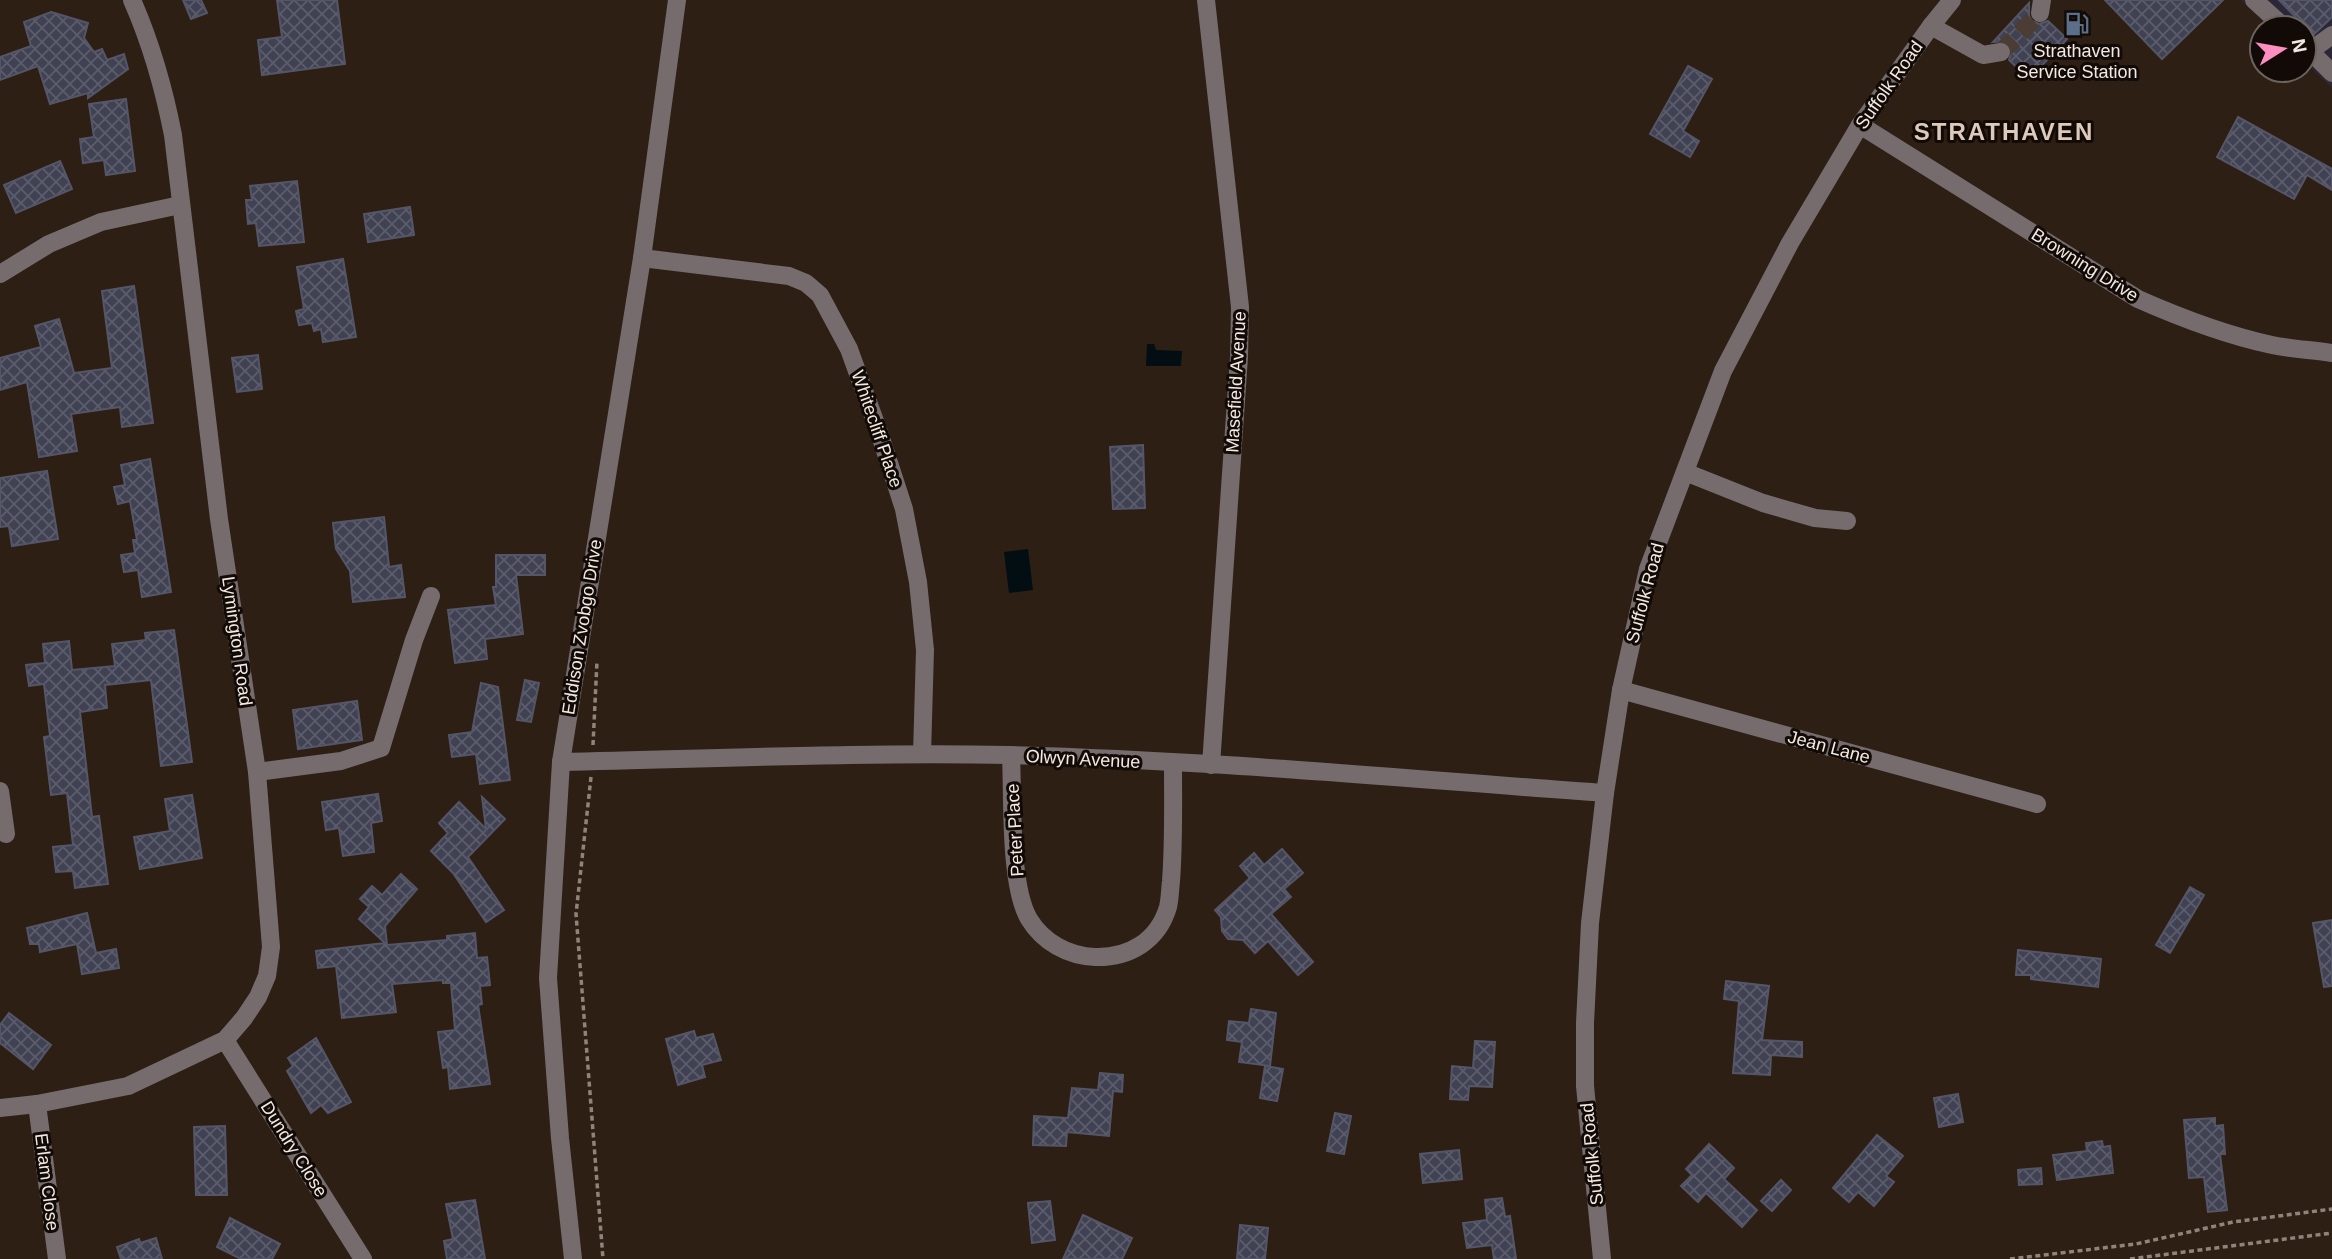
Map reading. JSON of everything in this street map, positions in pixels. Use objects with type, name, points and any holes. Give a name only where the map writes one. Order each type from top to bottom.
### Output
[{"type":"street","name":"Lymington Road","points":[[0,1108],[128,1087],[225,1040],[258,997],[267,976],[271,947],[257,772],[219,519],[173,135],[151,49],[132,0]]},
{"type":"street","name":"Eddison Zvobgo Drive","points":[[573,1259],[560,1138],[548,978],[561,762],[642,258],[677,0]]},
{"type":"street","name":"Masefield Avenue","points":[[1206,0],[1240,307],[1239,357],[1211,765]]},
{"type":"street","name":"Suffolk Road","points":[[1602,1259],[1584,1086],[1590,923],[1605,793],[1621,690],[1648,569],[1723,371],[1790,243],[1860,125],[1952,0]]},
{"type":"street","points":[[2254,0],[2270,14]]},
{"type":"street","points":[[1931,26],[1983,55],[2001,52]]},
{"type":"street","points":[[2318,59],[2332,73]]},
{"type":"street","name":"Browning Drive","points":[[1860,125],[2138,299],[2218,331],[2273,345],[2332,353]]},
{"type":"street","points":[[0,274],[48,244],[101,222],[180,205]]},
{"type":"street","name":"Whitecliff Place","points":[[642,258],[789,276],[806,283],[820,295],[849,349],[904,509],[918,582],[925,650],[922,754]]},
{"type":"street","points":[[1685,472],[1763,503],[1815,518],[1847,520]]},
{"type":"street","points":[[257,772],[341,761],[381,748],[414,640],[431,596]]},
{"type":"street","name":"Jean Lane","points":[[1621,690],[2037,804]]},
{"type":"street","name":"Olwyn Avenue","points":[[561,762],[922,754],[1011,755],[1211,765],[1605,793]]},
{"type":"street","name":"Peter Place","points":[[1011,755],[1017,881],[1028,917],[1045,939],[1063,950],[1092,957],[1128,953],[1140,947],[1149,940],[1168,907],[1173,855],[1173,763]]},
{"type":"street","points":[[0,791],[6,834]]},
{"type":"street","name":"Dundry Close","points":[[225,1040],[363,1259]]},
{"type":"street","name":"Erlam Close","points":[[37,1104],[57,1259]]},
{"type":"path","points":[[593,761],[576,914],[579,980],[592,1094],[596,1187],[603,1259]]},
{"type":"path","points":[[2010,1259],[2136,1244],[2233,1222],[2332,1209]]},
{"type":"path","points":[[2130,1259],[2332,1233]]},
{"type":"shaded area","points":[[2241,0],[2332,0],[2332,88],[2318,74],[2318,14],[2256,14]]},
{"type":"shaded area","points":[[1147,344],[1154,344],[1156,350],[1182,351],[1181,366],[1146,366]]},
{"type":"shaded area","points":[[1028,549],[1033,590],[1009,593],[1004,552]]},
{"type":"building","points":[[183,0],[201,0],[207,13],[191,19]]},
{"type":"building","points":[[277,0],[337,0],[345,64],[262,75],[258,40],[282,37]]},
{"type":"building","points":[[2105,0],[2223,0],[2162,59]]},
{"type":"building","points":[[2279,0],[2332,0],[2332,17],[2318,30],[2318,14],[2293,14]]},
{"type":"building","points":[[2029,3],[2029,16],[2032,21],[2039,24],[2048,21],[2067,39],[2029,79],[2009,60],[2012,51],[2009,44],[2004,41],[1993,42]]},
{"type":"building","points":[[51,12],[88,23],[84,38],[94,52],[102,49],[107,60],[124,54],[128,69],[88,98],[88,93],[50,104],[38,66],[0,80],[0,57],[31,46],[24,22]]},
{"type":"building","points":[[1688,66],[1712,79],[1683,131],[1699,141],[1690,157],[1650,134]]},
{"type":"building","points":[[126,99],[135,171],[106,175],[104,160],[83,163],[80,139],[94,137],[89,104]]},
{"type":"building","points":[[2238,117],[2332,169],[2332,190],[2307,175],[2294,199],[2217,157]]},
{"type":"building","points":[[60,161],[72,189],[16,213],[4,185]]},
{"type":"building","points":[[297,181],[304,242],[259,246],[256,223],[248,224],[246,200],[252,200],[250,186]]},
{"type":"building","points":[[410,207],[414,235],[368,242],[364,214]]},
{"type":"building","points":[[343,259],[356,337],[323,342],[321,329],[314,331],[312,323],[299,325],[296,311],[304,309],[297,267]]},
{"type":"building","points":[[134,286],[153,423],[122,427],[120,407],[71,414],[77,451],[39,457],[27,382],[0,390],[0,358],[41,347],[35,326],[59,319],[74,373],[112,368],[102,291]]},
{"type":"building","points":[[258,355],[262,389],[237,392],[232,358]]},
{"type":"building","points":[[1143,445],[1145,508],[1113,509],[1110,447]]},
{"type":"building","points":[[150,459],[171,592],[142,597],[138,570],[124,572],[121,555],[135,553],[133,540],[137,540],[130,501],[118,504],[114,487],[125,485],[121,465]]},
{"type":"building","points":[[47,471],[58,539],[12,546],[9,526],[0,527],[0,478]]},
{"type":"building","points":[[384,517],[389,567],[401,565],[405,597],[353,602],[350,571],[336,549],[333,523]]},
{"type":"building","points":[[496,555],[545,555],[545,575],[516,575],[523,634],[485,639],[487,659],[455,663],[448,610],[496,605],[493,587],[496,587]]},
{"type":"building","points":[[174,630],[192,762],[161,766],[151,680],[105,685],[107,708],[80,712],[92,817],[99,816],[108,884],[75,888],[73,871],[56,872],[53,847],[73,845],[67,793],[51,795],[44,737],[50,736],[44,684],[29,686],[26,665],[45,663],[43,644],[69,641],[72,670],[115,666],[112,644],[146,640],[145,633]]},
{"type":"building","points":[[525,680],[539,683],[531,722],[517,720]]},
{"type":"building","points":[[481,683],[498,687],[510,780],[480,784],[476,754],[452,757],[449,735],[472,732]]},
{"type":"building","points":[[357,701],[362,740],[298,749],[293,710]]},
{"type":"building","points":[[378,794],[382,821],[371,823],[374,852],[343,856],[339,828],[326,830],[322,802]]},
{"type":"building","points":[[192,795],[202,858],[140,869],[134,837],[170,831],[165,799]]},
{"type":"building","points":[[482,797],[505,819],[468,857],[504,910],[486,922],[453,873],[431,851],[448,833],[439,823],[459,802],[486,829]]},
{"type":"building","points":[[1282,849],[1303,873],[1284,889],[1291,897],[1271,914],[1313,962],[1298,975],[1268,941],[1255,953],[1243,940],[1228,939],[1222,931],[1221,917],[1215,910],[1250,878],[1240,866],[1254,853],[1264,865]]},
{"type":"building","points":[[401,874],[417,889],[385,926],[387,945],[447,940],[447,936],[475,933],[477,958],[487,957],[490,985],[480,986],[482,1004],[478,1005],[490,1084],[450,1089],[448,1067],[443,1068],[438,1032],[455,1030],[451,983],[443,983],[443,980],[392,984],[396,1012],[342,1018],[336,966],[318,968],[316,951],[385,943],[359,919],[369,907],[360,899],[372,886],[382,895]]},
{"type":"building","points":[[2190,887],[2204,895],[2170,953],[2156,945]]},
{"type":"building","points":[[87,913],[96,953],[116,949],[119,968],[82,974],[77,944],[40,952],[39,944],[30,944],[27,928]]},
{"type":"building","points":[[2332,920],[2332,986],[2324,987],[2313,923]]},
{"type":"building","points":[[2018,950],[2101,959],[2098,987],[2031,979],[2031,975],[2016,975]]},
{"type":"building","points":[[1726,981],[1769,986],[1762,1040],[1802,1042],[1802,1057],[1771,1055],[1770,1075],[1733,1073],[1739,1001],[1724,999]]},
{"type":"building","points":[[1251,1009],[1276,1013],[1270,1066],[1239,1062],[1242,1042],[1227,1040],[1229,1021],[1249,1023]]},
{"type":"building","points":[[9,1013],[51,1045],[33,1069],[0,1043],[0,1025]]},
{"type":"building","points":[[694,1031],[696,1038],[713,1034],[721,1060],[702,1065],[705,1077],[678,1085],[666,1039]]},
{"type":"building","points":[[316,1038],[351,1102],[328,1113],[321,1105],[311,1113],[287,1071],[293,1066],[288,1058]]},
{"type":"building","points":[[1475,1041],[1495,1042],[1492,1087],[1469,1086],[1468,1100],[1450,1099],[1452,1066],[1473,1068]]},
{"type":"building","points":[[1265,1066],[1283,1069],[1277,1101],[1260,1098]]},
{"type":"building","points":[[1100,1073],[1123,1075],[1122,1092],[1113,1091],[1109,1136],[1067,1132],[1066,1146],[1033,1145],[1034,1116],[1068,1118],[1072,1088],[1098,1090]]},
{"type":"building","points":[[1958,1094],[1963,1122],[1939,1127],[1934,1098]]},
{"type":"building","points":[[1335,1113],[1351,1116],[1344,1154],[1327,1151]]},
{"type":"building","points":[[2215,1118],[2215,1126],[2223,1125],[2225,1154],[2220,1154],[2227,1210],[2208,1212],[2204,1177],[2189,1178],[2184,1120]]},
{"type":"building","points":[[225,1126],[227,1195],[196,1195],[194,1127]]},
{"type":"building","points":[[1877,1135],[1903,1156],[1886,1176],[1894,1182],[1874,1206],[1858,1192],[1849,1202],[1833,1188]]},
{"type":"building","points":[[2102,1141],[2103,1147],[2110,1146],[2113,1173],[2057,1180],[2053,1155],[2087,1151],[2086,1143]]},
{"type":"building","points":[[1709,1144],[1734,1168],[1724,1179],[1757,1210],[1742,1227],[1706,1193],[1698,1202],[1681,1186],[1692,1175],[1686,1169]]},
{"type":"building","points":[[1459,1150],[1462,1179],[1423,1183],[1420,1154]]},
{"type":"building","points":[[2041,1168],[2042,1184],[2019,1185],[2018,1170]]},
{"type":"building","points":[[1781,1180],[1791,1190],[1772,1211],[1761,1201]]},
{"type":"building","points":[[1502,1198],[1505,1217],[1510,1216],[1516,1259],[1494,1259],[1492,1245],[1467,1248],[1463,1223],[1487,1220],[1485,1200]]},
{"type":"building","points":[[475,1200],[485,1259],[447,1259],[444,1241],[453,1239],[446,1204]]},
{"type":"building","points":[[1050,1201],[1055,1240],[1032,1243],[1028,1203]]},
{"type":"building","points":[[1083,1215],[1132,1238],[1122,1259],[1063,1259]]},
{"type":"building","points":[[230,1218],[280,1244],[272,1259],[241,1259],[217,1247]]},
{"type":"building","points":[[1240,1225],[1268,1228],[1265,1259],[1237,1259]]},
{"type":"building","points":[[156,1238],[162,1259],[121,1259],[117,1247],[139,1239],[140,1243]]},
{"type":"tunnel","points":[[2001,52],[2040,13]]},
{"type":"place","name":"Strathaven Service Station","points":[[2077,24]]},
{"type":"district","name":"STRATHAVEN","points":[[2004,131]]}]
